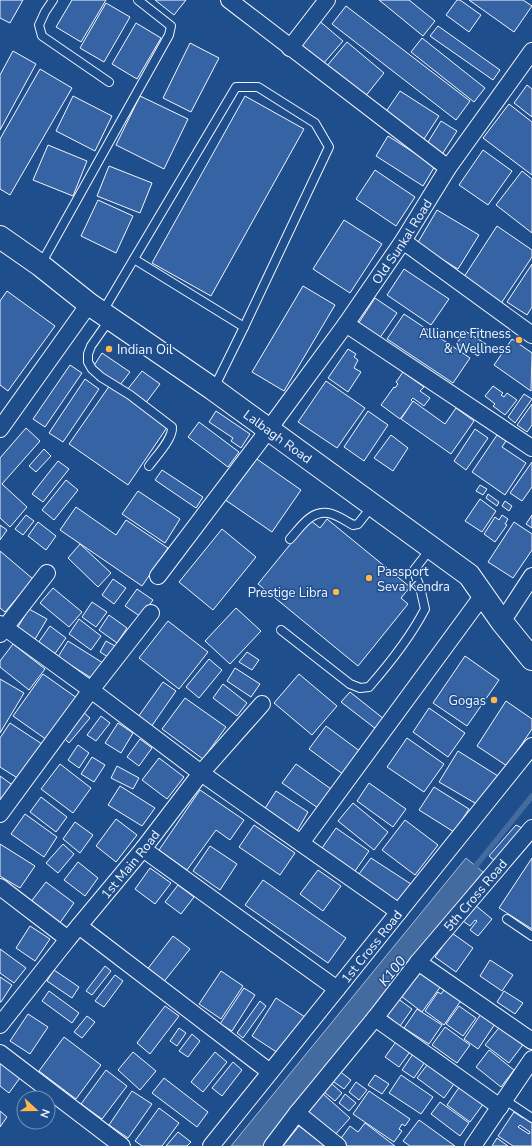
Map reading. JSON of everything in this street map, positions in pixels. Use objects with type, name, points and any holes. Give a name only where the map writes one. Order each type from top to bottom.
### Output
[{"type":"main road","name":"Lalbagh Road","points":[[0,237],[40,265],[101,312],[213,389],[469,575],[502,622],[532,659]]},
{"type":"street","points":[[290,48],[327,0]]},
{"type":"street","points":[[233,1],[290,48],[448,168]]},
{"type":"street","name":"Old Sunkal Road","points":[[158,576],[346,324],[403,241],[448,168],[500,98],[532,51]]},
{"type":"street","points":[[403,241],[532,335]]},
{"type":"street","points":[[0,429],[101,312]]},
{"type":"street","points":[[346,324],[532,448]]},
{"type":"street","points":[[47,573],[1,628],[91,690],[201,773],[399,912]]},
{"type":"street","points":[[502,622],[532,576]]},
{"type":"street","points":[[301,842],[483,595]]},
{"type":"street","points":[[0,814],[91,690],[151,613]]},
{"type":"street","name":"1st Main Road","points":[[0,1025],[68,939],[143,849],[201,773],[262,704]]},
{"type":"street","name":"1st Cross Road","points":[[211,1146],[532,746]]},
{"type":"street","name":"5th Cross Road","points":[[375,1018],[418,962],[532,828]]},
{"type":"street","points":[[143,849],[336,989]]},
{"type":"street","points":[[0,886],[68,939]]},
{"type":"street","points":[[79,926],[270,1072]]},
{"type":"street","points":[[418,962],[532,1041]]},
{"type":"street","points":[[272,1146],[297,1113],[375,1018],[503,1103]]},
{"type":"street","points":[[0,1053],[122,1146]]},
{"type":"street","points":[[473,1146],[532,1059]]},
{"type":"street","points":[[297,1113],[338,1146]]},
{"type":"lane","points":[[54,0],[45,12],[39,25],[42,36],[109,82]]},
{"type":"lane","points":[[40,265],[169,35],[171,26],[138,0]]},
{"type":"lane","points":[[149,466],[169,439],[172,426],[92,369],[88,362],[88,354],[101,312],[236,86],[258,87],[315,123],[329,147],[213,389]]},
{"type":"lane","points":[[134,259],[244,327]]},
{"type":"lane","points":[[290,539],[311,516],[329,513],[354,525],[358,524],[373,505]]},
{"type":"lane","points":[[281,630],[350,684],[360,688],[368,687],[396,654],[416,627],[426,609],[414,570],[431,547]]},
{"type":"lane","points":[[507,920],[532,936]]},
{"type":"lane","points":[[503,1103],[532,1118]]},
{"type":"water","name":"K100","points":[[466,858],[483,872],[393,982],[266,1146],[231,1146]]},
{"type":"building","points":[[0,0],[23,0],[10,23],[0,18]]},
{"type":"building","points":[[72,0],[106,0],[81,42],[56,27]]},
{"type":"building","points":[[155,0],[186,0],[174,15]]},
{"type":"building","points":[[379,0],[409,0],[435,21],[423,36]]},
{"type":"building","points":[[457,0],[460,0],[481,15],[469,32],[446,15]]},
{"type":"building","points":[[469,0],[523,0],[532,6],[514,32]]},
{"type":"building","points":[[106,3],[130,17],[104,62],[80,48]]},
{"type":"building","points":[[346,6],[470,101],[456,120],[332,24]]},
{"type":"building","points":[[317,19],[343,41],[323,64],[298,43]]},
{"type":"building","points":[[136,23],[161,38],[137,79],[112,64]]},
{"type":"building","points":[[438,26],[500,70],[493,80],[430,36]]},
{"type":"building","points":[[422,38],[485,88],[474,102],[411,52]]},
{"type":"building","points":[[347,42],[384,73],[364,98],[326,67]]},
{"type":"building","points":[[190,43],[219,58],[191,112],[163,98]]},
{"type":"building","points":[[13,51],[36,64],[0,130],[0,75]]},
{"type":"building","points":[[40,69],[72,88],[10,195],[0,189],[0,139]]},
{"type":"building","points":[[527,85],[532,89],[532,117],[514,103]]},
{"type":"building","points":[[400,91],[439,116],[422,142],[383,116]]},
{"type":"building","points":[[73,96],[112,116],[95,151],[56,131]]},
{"type":"building","points":[[140,96],[188,119],[164,169],[116,145]]},
{"type":"building","points":[[245,96],[304,129],[211,296],[152,263]]},
{"type":"building","points":[[509,104],[532,122],[532,175],[483,138]]},
{"type":"building","points":[[441,121],[457,131],[441,156],[425,147]]},
{"type":"building","points":[[388,136],[435,166],[423,186],[376,156]]},
{"type":"building","points":[[48,145],[87,161],[73,196],[33,180]]},
{"type":"building","points":[[483,150],[512,171],[488,205],[459,185]]},
{"type":"building","points":[[109,166],[152,183],[140,213],[97,196]]},
{"type":"building","points":[[375,170],[415,197],[396,226],[356,199]]},
{"type":"building","points":[[522,171],[532,179],[532,233],[496,205]]},
{"type":"building","points":[[98,200],[133,216],[116,253],[81,236]]},
{"type":"building","points":[[437,210],[479,235],[458,269],[417,244]]},
{"type":"building","points":[[344,220],[382,244],[350,293],[313,269]]},
{"type":"building","points":[[497,226],[532,250],[532,257],[500,305],[462,280]]},
{"type":"building","points":[[532,264],[532,307],[527,315],[507,302]]},
{"type":"building","points":[[404,269],[449,299],[431,325],[387,295]]},
{"type":"building","points":[[303,286],[335,305],[284,391],[252,372]]},
{"type":"building","points":[[7,291],[55,326],[8,391],[0,385],[0,301]]},
{"type":"building","points":[[375,298],[397,313],[379,339],[358,324]]},
{"type":"building","points":[[404,314],[470,358],[453,383],[387,339]]},
{"type":"building","points":[[465,331],[486,344],[478,356],[457,343]]},
{"type":"building","points":[[512,339],[532,353],[531,391],[494,365]]},
{"type":"building","points":[[348,349],[356,354],[354,357],[358,360],[354,368],[361,372],[348,392],[328,378]]},
{"type":"building","points":[[102,353],[130,372],[120,385],[93,367]]},
{"type":"building","points":[[70,365],[82,373],[45,427],[33,419]]},
{"type":"building","points":[[142,371],[160,384],[145,404],[127,390]]},
{"type":"building","points":[[403,372],[424,387],[420,391],[430,398],[424,406],[413,398],[411,400],[413,402],[400,419],[381,405],[394,387],[395,388],[398,384],[396,382]]},
{"type":"building","points":[[85,379],[99,389],[63,442],[49,433]]},
{"type":"building","points":[[326,381],[365,408],[337,448],[298,422]]},
{"type":"building","points":[[110,385],[168,426],[128,485],[69,444]]},
{"type":"building","points":[[493,386],[503,393],[501,395],[504,397],[507,393],[517,400],[505,415],[493,406],[495,404],[485,396]]},
{"type":"building","points":[[524,394],[532,399],[515,423],[508,417]]},
{"type":"building","points":[[413,401],[445,424],[456,408],[474,421],[451,454],[401,419]]},
{"type":"building","points":[[532,404],[532,425],[527,432],[517,425]]},
{"type":"building","points":[[216,411],[250,434],[241,448],[231,441],[233,438],[209,422]]},
{"type":"building","points":[[368,411],[388,425],[364,461],[344,447]]},
{"type":"building","points":[[199,422],[239,452],[228,467],[188,437]]},
{"type":"building","points":[[26,428],[40,441],[2,484],[27,507],[10,527],[0,518],[0,458]]},
{"type":"building","points":[[475,429],[488,438],[466,470],[454,461]]},
{"type":"building","points":[[391,435],[408,448],[393,471],[374,458]]},
{"type":"building","points":[[497,435],[506,441],[502,447],[526,463],[505,495],[472,472]]},
{"type":"building","points":[[44,449],[51,456],[36,472],[29,466]]},
{"type":"building","points":[[254,457],[301,490],[272,532],[224,499]]},
{"type":"building","points":[[58,461],[69,469],[43,502],[32,494]]},
{"type":"building","points":[[532,462],[532,487],[522,501],[510,493]]},
{"type":"building","points":[[162,470],[203,497],[196,508],[155,480]]},
{"type":"building","points":[[66,480],[78,490],[54,520],[42,510]]},
{"type":"building","points":[[480,485],[487,489],[483,495],[476,491]]},
{"type":"building","points":[[138,491],[180,519],[165,543],[122,514]]},
{"type":"building","points":[[488,494],[499,502],[497,506],[486,498]]},
{"type":"building","points":[[480,499],[496,511],[482,532],[465,521]]},
{"type":"building","points":[[505,501],[512,506],[509,511],[502,506]]},
{"type":"building","points":[[76,507],[116,535],[126,520],[168,548],[142,586],[60,530]]},
{"type":"building","points":[[26,515],[34,521],[23,535],[15,529]]},
{"type":"building","points":[[502,515],[508,519],[505,524],[507,525],[495,542],[484,534],[495,517],[499,520]]},
{"type":"building","points":[[532,515],[532,528],[526,524]]},
{"type":"building","name":"Prestige Libra","points":[[327,519],[410,587],[401,598],[408,604],[358,666],[258,584],[310,520],[320,528]]},
{"type":"building","points":[[38,522],[56,536],[46,550],[28,536]]},
{"type":"building","points":[[514,522],[532,534],[532,550],[513,578],[488,562]]},
{"type":"building","points":[[0,525],[7,530],[0,540]]},
{"type":"building","points":[[222,529],[256,557],[213,610],[179,582]]},
{"type":"building","points":[[80,544],[111,573],[98,587],[68,558]]},
{"type":"building","points":[[0,551],[33,579],[5,612],[0,608]]},
{"type":"building","points":[[113,579],[126,588],[114,604],[102,595]]},
{"type":"building","points":[[53,588],[82,612],[69,627],[40,603]]},
{"type":"building","points":[[137,589],[153,600],[141,617],[125,606]]},
{"type":"building","points":[[92,602],[107,612],[96,627],[82,617]]},
{"type":"building","points":[[236,608],[261,631],[230,664],[205,641]]},
{"type":"building","points":[[29,609],[47,619],[34,641],[16,630]]},
{"type":"building","points":[[109,615],[127,628],[117,643],[99,630]]},
{"type":"building","points":[[79,619],[101,636],[91,650],[69,634]]},
{"type":"building","points":[[168,621],[208,652],[179,689],[139,658]]},
{"type":"building","points":[[50,626],[66,638],[54,655],[38,643]]},
{"type":"building","points":[[68,641],[103,663],[93,679],[58,657]]},
{"type":"building","points":[[106,641],[115,646],[108,657],[100,652]]},
{"type":"building","points":[[13,644],[45,669],[29,690],[0,667],[0,661]]},
{"type":"building","points":[[247,652],[259,660],[252,670],[239,662]]},
{"type":"building","points":[[465,656],[499,680],[467,726],[433,703]]},
{"type":"building","points":[[209,659],[222,670],[199,698],[186,687]]},
{"type":"building","points":[[235,668],[260,684],[251,697],[227,681]]},
{"type":"building","points":[[43,674],[77,698],[47,740],[13,716]]},
{"type":"building","points":[[299,674],[337,706],[312,735],[274,703]]},
{"type":"building","points":[[0,679],[24,693],[0,733]]},
{"type":"building","points":[[163,682],[176,691],[151,727],[138,717]]},
{"type":"building","points":[[223,684],[247,703],[237,716],[213,698]]},
{"type":"building","points":[[350,692],[384,719],[376,729],[341,702]]},
{"type":"building","points":[[185,698],[226,727],[203,759],[162,729]]},
{"type":"building","points":[[506,701],[532,719],[532,729],[507,766],[477,746]]},
{"type":"building","points":[[429,708],[465,733],[448,757],[413,732]]},
{"type":"building","points":[[83,712],[90,718],[69,743],[62,736]]},
{"type":"building","points":[[101,716],[110,723],[96,741],[87,735]]},
{"type":"building","points":[[10,723],[42,744],[19,779],[0,767],[0,738]]},
{"type":"building","points":[[118,723],[133,733],[121,753],[105,743]]},
{"type":"building","points":[[326,726],[361,752],[344,775],[309,749]]},
{"type":"building","points":[[407,738],[444,764],[424,792],[387,767]]},
{"type":"building","points":[[140,739],[152,748],[139,766],[127,757]]},
{"type":"building","points":[[78,745],[89,753],[79,768],[68,760]]},
{"type":"building","points":[[458,751],[498,776],[480,806],[439,782]]},
{"type":"building","points":[[92,757],[105,765],[94,782],[81,774]]},
{"type":"building","points":[[159,758],[184,777],[167,799],[142,780]]},
{"type":"building","points":[[60,764],[91,788],[73,813],[41,789]]},
{"type":"building","points":[[296,764],[331,789],[318,808],[282,783]]},
{"type":"building","points":[[117,766],[139,778],[133,789],[111,778]]},
{"type":"building","points":[[0,776],[14,786],[0,805]]},
{"type":"building","points":[[369,783],[406,809],[393,827],[357,801]]},
{"type":"building","points":[[120,786],[155,808],[142,826],[108,805]]},
{"type":"building","points":[[434,787],[469,809],[454,832],[419,810]]},
{"type":"building","points":[[200,790],[244,820],[230,840],[216,830],[187,870],[159,850]]},
{"type":"building","points":[[276,791],[308,812],[297,831],[264,810]]},
{"type":"building","points":[[41,797],[67,817],[56,832],[30,812]]},
{"type":"building","points":[[353,803],[388,832],[374,850],[338,821]]},
{"type":"building","points":[[25,814],[57,837],[44,857],[11,834]]},
{"type":"building","points":[[116,819],[137,835],[116,862],[96,846]]},
{"type":"building","points":[[405,820],[438,845],[415,875],[382,850]]},
{"type":"building","points":[[75,822],[93,835],[80,853],[63,839]]},
{"type":"building","points":[[254,825],[295,853],[280,875],[239,847]]},
{"type":"building","points":[[516,825],[524,829],[496,862],[489,856]]},
{"type":"building","points":[[336,828],[369,851],[353,874],[320,851]]},
{"type":"building","points":[[0,844],[35,866],[20,888],[0,876]]},
{"type":"building","points":[[63,844],[74,854],[58,873],[46,863]]},
{"type":"building","points":[[210,846],[237,864],[220,890],[193,871]]},
{"type":"building","points":[[371,858],[411,884],[397,906],[356,878]]},
{"type":"building","points":[[532,858],[532,929],[499,908]]},
{"type":"building","points":[[78,862],[98,878],[85,896],[64,880]]},
{"type":"building","points":[[150,868],[171,883],[155,904],[135,889]]},
{"type":"building","points":[[318,870],[341,886],[323,911],[300,894]]},
{"type":"building","points":[[263,880],[346,938],[328,963],[245,905]]},
{"type":"building","points":[[46,882],[74,903],[59,924],[30,903]]},
{"type":"building","points":[[178,885],[194,897],[181,914],[165,902]]},
{"type":"building","points":[[475,905],[492,919],[478,936],[470,930],[477,921],[475,920],[470,926],[463,921]]},
{"type":"building","points":[[30,926],[50,939],[35,961],[16,948]]},
{"type":"building","points":[[452,933],[473,948],[456,972],[435,957]]},
{"type":"building","points":[[173,936],[190,949],[162,984],[146,971]]},
{"type":"building","points":[[0,949],[26,968],[14,983],[0,973]]},
{"type":"building","points":[[490,960],[513,975],[502,991],[480,976]]},
{"type":"building","points":[[105,966],[111,971],[92,995],[86,991]]},
{"type":"building","points":[[416,967],[441,986],[422,1012],[397,993]]},
{"type":"building","points":[[54,970],[79,987],[72,998],[47,981]]},
{"type":"building","points":[[221,971],[243,986],[221,1019],[199,1004]]},
{"type":"building","points":[[115,975],[123,981],[104,1007],[95,1001]]},
{"type":"building","points":[[0,977],[12,985],[1,1002],[0,1002]]},
{"type":"building","points":[[446,987],[462,999],[444,1025],[425,1011],[438,992],[441,994]]},
{"type":"building","points":[[244,988],[255,995],[232,1031],[220,1024]]},
{"type":"building","points":[[49,991],[79,1013],[72,1023],[42,1001]]},
{"type":"building","points":[[504,991],[523,1003],[515,1014],[497,1002]]},
{"type":"building","points":[[276,998],[305,1017],[281,1055],[252,1036]]},
{"type":"building","points":[[397,998],[412,1009],[400,1026],[385,1014]]},
{"type":"building","points":[[260,1001],[266,1006],[243,1038],[237,1033]]},
{"type":"building","points":[[165,1006],[179,1016],[150,1054],[137,1043]]},
{"type":"building","points":[[459,1006],[476,1018],[463,1036],[446,1024]]},
{"type":"building","points":[[417,1009],[442,1025],[429,1044],[404,1028]]},
{"type":"building","points":[[28,1014],[48,1027],[30,1054],[10,1041]]},
{"type":"building","points":[[481,1014],[495,1024],[478,1049],[464,1039]]},
{"type":"building","points":[[87,1016],[95,1022],[82,1038],[74,1032]]},
{"type":"building","points":[[502,1024],[525,1042],[509,1063],[485,1045]]},
{"type":"building","points":[[445,1027],[470,1045],[457,1063],[432,1045]]},
{"type":"building","points":[[179,1028],[186,1033],[177,1046],[170,1041]]},
{"type":"building","points":[[192,1034],[200,1041],[188,1057],[179,1051]]},
{"type":"building","points":[[64,1037],[101,1065],[76,1099],[39,1071]]},
{"type":"building","points":[[398,1039],[412,1049],[399,1067],[385,1057]]},
{"type":"building","points":[[489,1050],[514,1070],[501,1087],[476,1067]]},
{"type":"building","points":[[415,1051],[427,1059],[414,1078],[402,1070]]},
{"type":"building","points":[[133,1052],[156,1071],[140,1090],[118,1070]]},
{"type":"building","points":[[215,1052],[227,1062],[203,1092],[191,1082]]},
{"type":"building","points":[[0,1059],[22,1075],[9,1093],[0,1086]]},
{"type":"building","points":[[430,1061],[456,1081],[444,1098],[417,1078]]},
{"type":"building","points":[[233,1062],[242,1070],[222,1096],[212,1088]]},
{"type":"building","points":[[106,1070],[127,1086],[102,1119],[81,1104]]},
{"type":"building","points":[[338,1070],[351,1080],[344,1089],[331,1080]]},
{"type":"building","points":[[375,1075],[389,1084],[382,1094],[368,1085]]},
{"type":"building","points":[[401,1075],[433,1097],[421,1114],[389,1093]]},
{"type":"building","points":[[164,1078],[208,1112],[197,1127],[152,1093]]},
{"type":"building","points":[[356,1082],[367,1090],[359,1100],[349,1092]]},
{"type":"building","points":[[331,1083],[342,1093],[335,1101],[324,1092]]},
{"type":"building","points":[[460,1086],[484,1103],[470,1122],[447,1105]]},
{"type":"building","points":[[132,1091],[152,1104],[128,1138],[109,1125]]},
{"type":"building","points":[[369,1091],[410,1119],[405,1126],[402,1124],[399,1129],[402,1131],[394,1142],[353,1114]]},
{"type":"building","points":[[322,1093],[350,1118],[333,1137],[305,1112]]},
{"type":"building","points":[[345,1094],[356,1103],[349,1111],[339,1103]]},
{"type":"building","points":[[440,1102],[469,1123],[460,1136],[431,1114]]},
{"type":"building","points":[[159,1108],[179,1123],[162,1146],[142,1146],[135,1141]]},
{"type":"building","points":[[0,1111],[7,1117],[0,1127]]},
{"type":"building","points":[[514,1112],[523,1118],[525,1115],[532,1122],[532,1146],[513,1146],[498,1136]],"holes":[[[520,1125],[530,1132],[529,1134],[518,1127]]]},
{"type":"building","points":[[419,1120],[455,1146],[410,1146],[403,1141]]},
{"type":"building","points":[[365,1123],[395,1146],[345,1146],[339,1141],[350,1126],[358,1132]]},
{"type":"building","points":[[299,1126],[325,1146],[283,1146]]},
{"type":"building","points":[[178,1132],[191,1142],[187,1146],[166,1146]]},
{"type":"building","points":[[497,1138],[508,1146],[492,1146]]},
{"type":"waterway","name":"K100","points":[[471,872],[532,796]]},
{"type":"place","name":"Alliance Fitness & Wellness","points":[[519,340]]},
{"type":"place","name":"Indian Oil","points":[[109,349]]},
{"type":"place","name":"Passport Seva Kendra","points":[[369,578]]},
{"type":"place","name":"Prestige Libra","points":[[336,592]]},
{"type":"place","name":"Gogas","points":[[494,700]]}]
